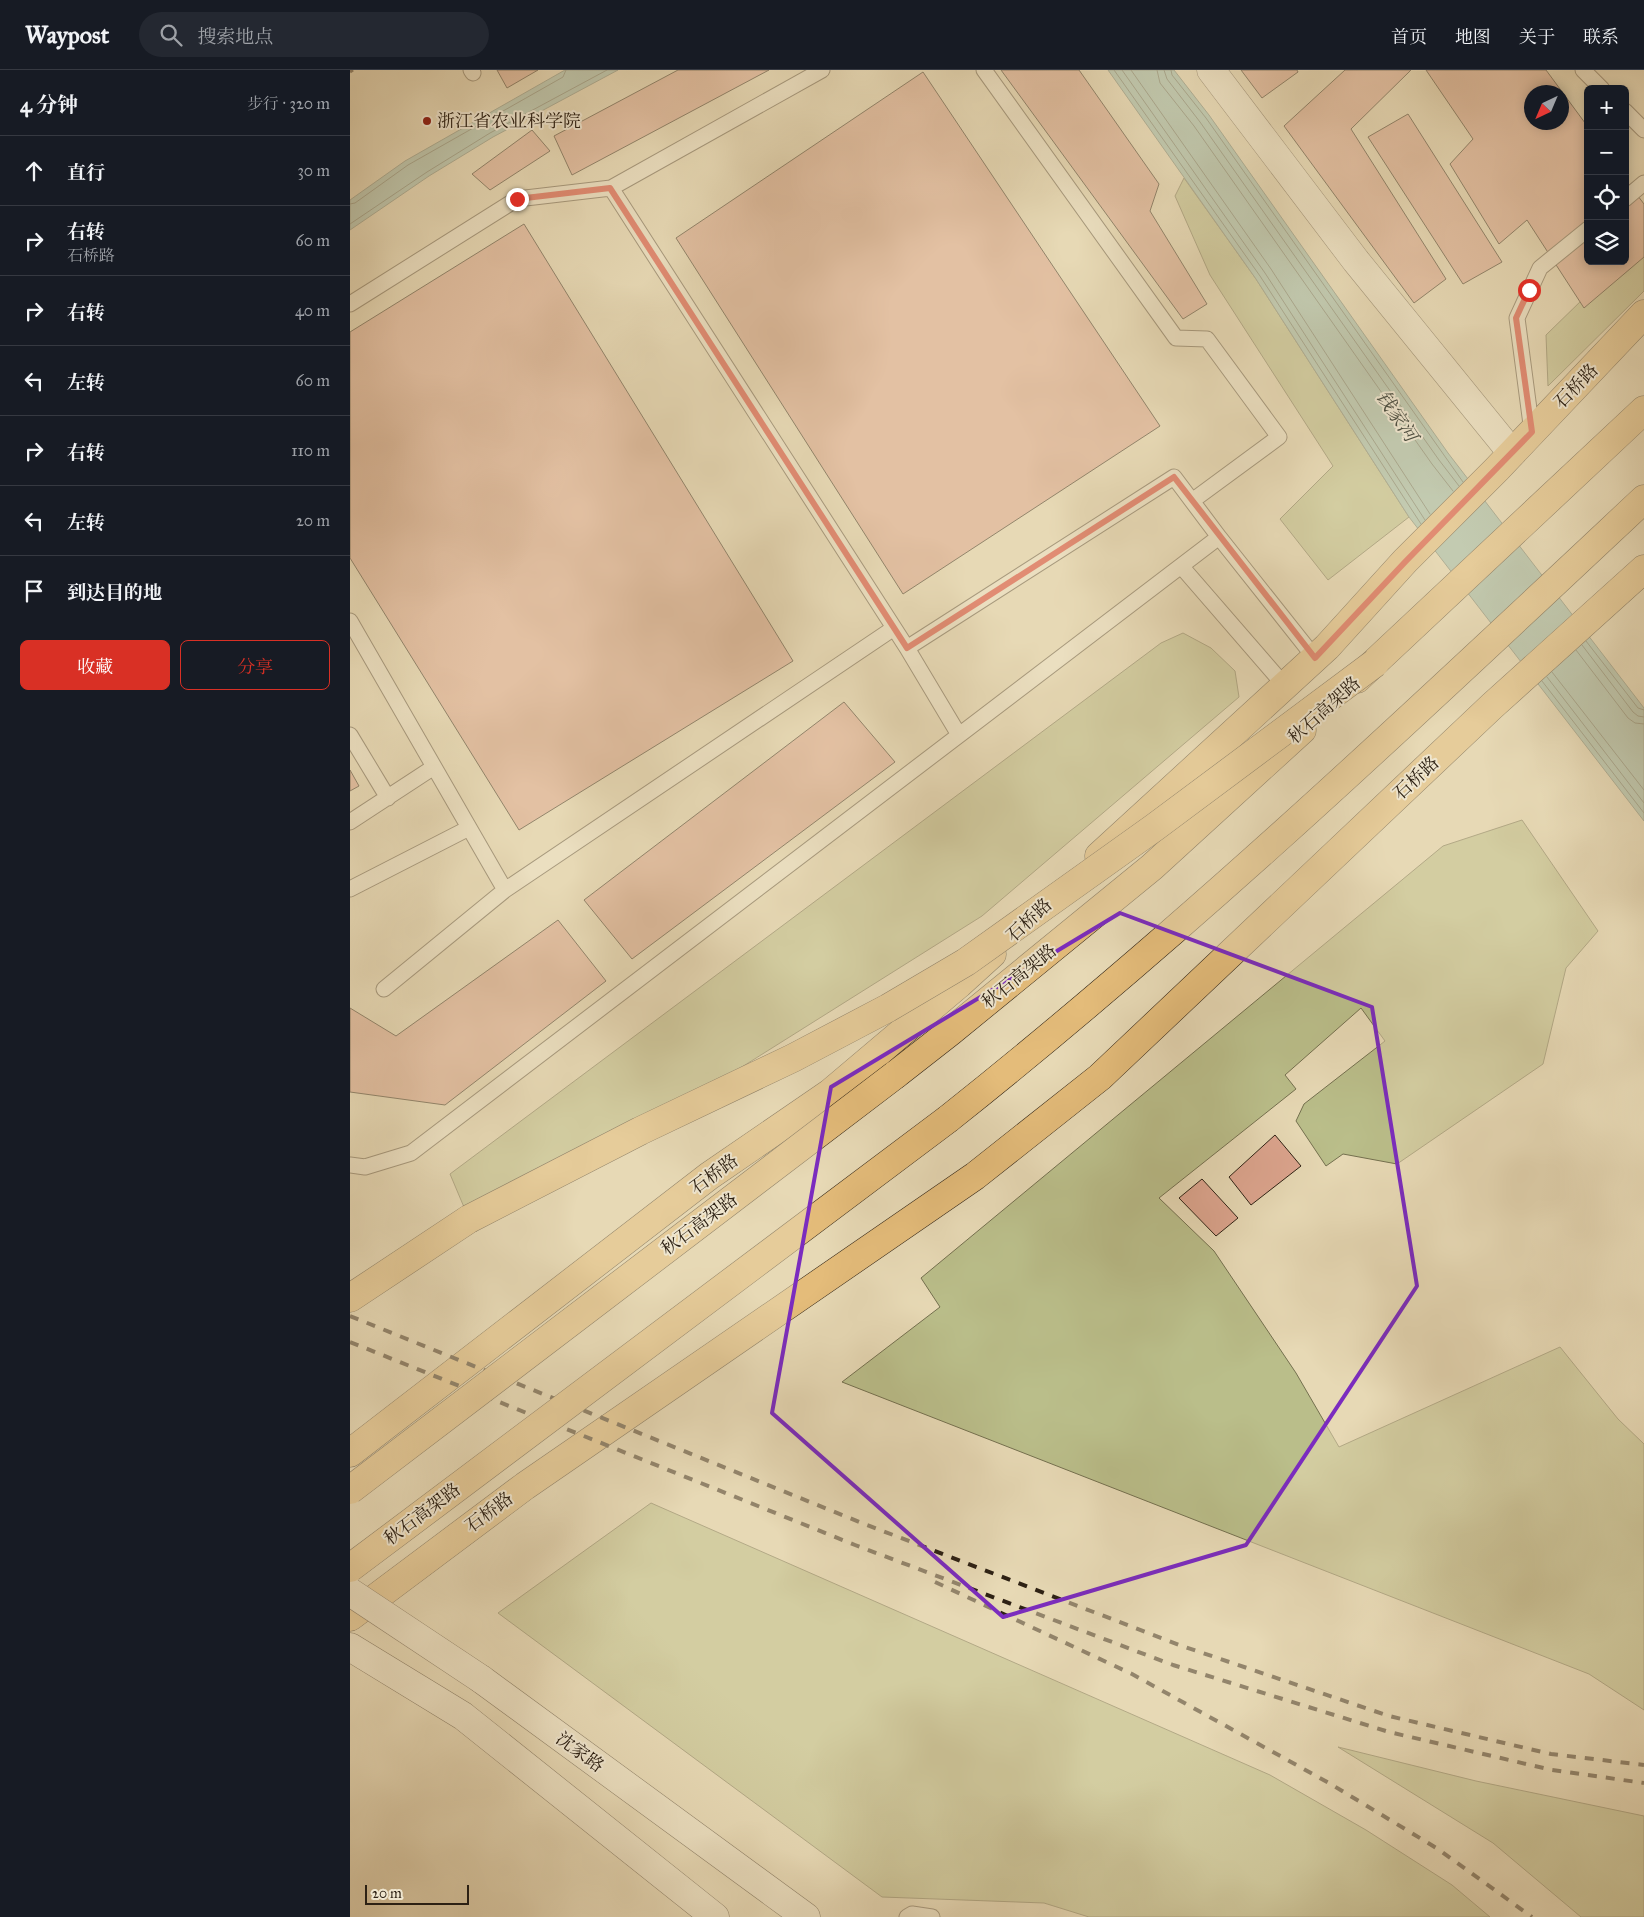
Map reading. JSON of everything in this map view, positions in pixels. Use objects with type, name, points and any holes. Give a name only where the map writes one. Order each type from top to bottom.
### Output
[{"type":"main road","points":[[1211,70],[1505,461]]},
{"type":"main road","name":"石桥路","points":[[350,1453],[709,1176],[830,1093],[959,984],[1315,658],[1644,314]]},
{"type":"main road","name":"秋石高架路","points":[[350,1490],[950,1032],[1152,867],[1375,663],[1644,410]]},
{"type":"main road","name":"秋石高架路","points":[[350,1568],[948,1119],[1007,1072],[1203,906],[1442,689],[1644,499]]},
{"type":"main road","name":"石桥路","points":[[350,1617],[525,1486],[975,1176],[1100,1077],[1492,706],[1609,600],[1641,576]]},
{"type":"main road","points":[[350,1298],[469,1219],[640,1130],[793,1058],[888,1008],[966,962],[1155,827],[1375,663]]},
{"type":"main road","name":"沈家路","points":[[350,1592],[481,1679],[806,1917]]},
{"type":"main road","points":[[350,1647],[463,1716],[715,1917]]},
{"type":"lane","points":[[350,304],[517,199],[610,188],[822,70]]},
{"type":"lane","points":[[984,70],[1176,338],[1207,340],[1279,437],[1192,501]]},
{"type":"lane","points":[[1583,70],[1598,85]]},
{"type":"lane","points":[[1629,115],[1644,130]]},
{"type":"lane","points":[[1629,196],[1644,184]]},
{"type":"lane","points":[[610,188],[907,648],[959,735]]},
{"type":"lane","points":[[1532,432],[1516,318],[1540,268],[1584,232]]},
{"type":"lane","points":[[907,648],[1174,477],[1315,658]]},
{"type":"lane","points":[[350,1165],[365,1167],[411,1153],[1219,537]]},
{"type":"lane","points":[[1181,566],[1285,686]]},
{"type":"lane","points":[[350,621],[505,890]]},
{"type":"lane","points":[[384,989],[505,890],[894,628]]},
{"type":"lane","points":[[350,736],[388,798]]},
{"type":"lane","points":[[350,822],[434,767]]},
{"type":"lane","points":[[350,889],[469,828]]},
{"type":"lane","points":[[907,1917],[912,1914],[932,1917]]},
{"type":"highlighted area","points":[[1120,913],[1372,1007],[1417,1286],[1246,1545],[1003,1617],[772,1413],[831,1087]]},
{"type":"green space","points":[[1184,178],[1256,279],[1409,517],[1328,580],[1280,519],[1333,466],[1210,275],[1175,196]]},
{"type":"green space","points":[[1644,239],[1644,291],[1548,386],[1546,335],[1618,265],[1629,265],[1629,256]]},
{"type":"green space","points":[[1183,633],[1211,648],[1235,671],[1239,697],[982,916],[640,1131],[469,1219],[450,1174],[1161,643]]},
{"type":"green space","points":[[1522,820],[1598,931],[1566,968],[1543,1064],[1397,1164],[1343,1154],[1326,1166],[1296,1121],[1304,1104],[1385,1041],[1361,1008],[1285,1075],[1296,1089],[1159,1198],[1214,1251],[1296,1373],[1339,1447],[1560,1347],[1618,1419],[1644,1444],[1644,1710],[1589,1674],[842,1382],[940,1307],[921,1278],[1443,846]]},
{"type":"green space","points":[[651,1503],[1270,1775],[1366,1830],[1452,1885],[1490,1917],[1089,1917],[1044,1903],[882,1897],[498,1613]]},
{"type":"green space","points":[[1338,1747],[1476,1781],[1644,1816],[1644,1917],[1581,1917],[1493,1843]]},
{"type":"water","points":[[565,70],[618,70],[493,137],[429,176],[350,230],[350,200],[405,161]]},
{"type":"water","name":"钱家河","points":[[1108,70],[1174,70],[1209,115],[1448,453],[1644,708],[1644,821],[1409,517],[1256,279]]},
{"type":"building","points":[[497,70],[538,70],[507,88]]},
{"type":"building","points":[[678,70],[769,70],[572,175],[554,136]]},
{"type":"building","points":[[1001,70],[1079,70],[1159,184],[1150,211],[1207,304],[1183,319]]},
{"type":"building","points":[[1241,70],[1297,70],[1298,72],[1262,98]]},
{"type":"building","points":[[1345,70],[1411,70],[1351,129],[1446,279],[1414,303],[1284,126]]},
{"type":"building","points":[[1426,70],[1546,70],[1557,85],[1524,85],[1524,130],[1569,130],[1569,101],[1584,122],[1584,265],[1629,265],[1629,184],[1644,204],[1644,257],[1584,308],[1527,220],[1499,244],[1450,164],[1473,139]]},
{"type":"building","points":[[923,72],[1160,426],[903,594],[676,238]]},
{"type":"building","points":[[1408,114],[1502,262],[1463,284],[1368,137]]},
{"type":"building","points":[[532,130],[550,151],[490,190],[472,174]]},
{"type":"building","points":[[524,224],[793,661],[519,830],[350,558],[350,332]]},
{"type":"building","points":[[844,702],[895,762],[632,959],[584,900]]},
{"type":"building","points":[[350,770],[359,786],[350,791]]},
{"type":"building","points":[[558,920],[606,981],[445,1105],[350,1092],[350,1008],[396,1036]]},
{"type":"building","points":[[1275,1135],[1301,1166],[1251,1205],[1229,1177]]},
{"type":"building","points":[[1202,1179],[1238,1218],[1216,1236],[1179,1198]]},
{"type":"railway","points":[[350,1316],[862,1523],[1182,1646],[1389,1716],[1551,1754],[1644,1765]]},
{"type":"railway","points":[[350,1342],[855,1545],[1173,1665],[1389,1732],[1552,1770],[1644,1783]]},
{"type":"railway","points":[[935,1582],[1132,1674],[1329,1783],[1438,1849],[1532,1917]]},
{"type":"place","name":"浙江省农业科学院","points":[[427,121]]},
{"type":"route","points":[[517,199],[610,188],[907,648],[1174,477],[1315,658],[1406,561],[1532,432],[1516,318],[1529,290]]}]
